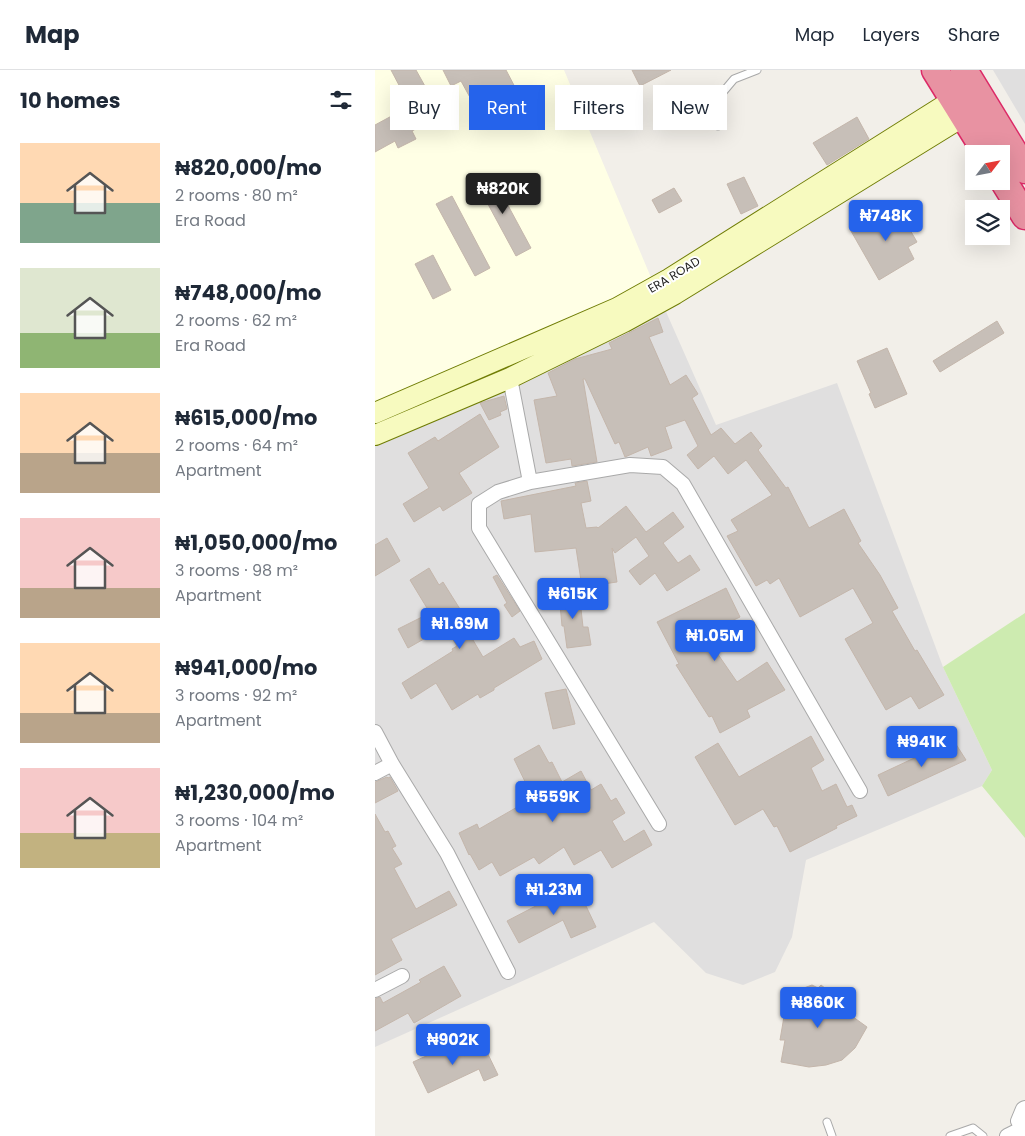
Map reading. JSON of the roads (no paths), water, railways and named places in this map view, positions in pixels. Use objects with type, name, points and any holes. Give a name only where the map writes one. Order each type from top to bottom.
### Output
[{"type":"highway","points":[[935,70],[981,145]]},
{"type":"highway","points":[[964,70],[1025,170]]},
{"type":"highway","points":[[1009,190],[1025,216]]},
{"type":"main road","points":[[375,435],[509,378],[624,322],[675,294],[958,108]]},
{"type":"main road","name":"ERA ROAD","points":[[375,413],[617,308],[958,108]]},
{"type":"street","points":[[509,378],[530,482]]},
{"type":"street","points":[[659,824],[479,528],[479,504],[498,492],[530,482],[630,465],[663,467],[683,484],[860,792]]},
{"type":"street","points":[[375,732],[392,764],[447,853],[508,972]]},
{"type":"street","points":[[375,773],[392,764]]},
{"type":"street","points":[[375,990],[402,976]]},
{"type":"street","points":[[1007,1136],[1023,1131],[1018,1121],[1025,1108]]},
{"type":"lane","points":[[727,87],[734,78],[757,70]]},
{"type":"lane","points":[[827,1122],[833,1136]]},
{"type":"lane","points":[[950,1136],[973,1128],[983,1136]]}]
